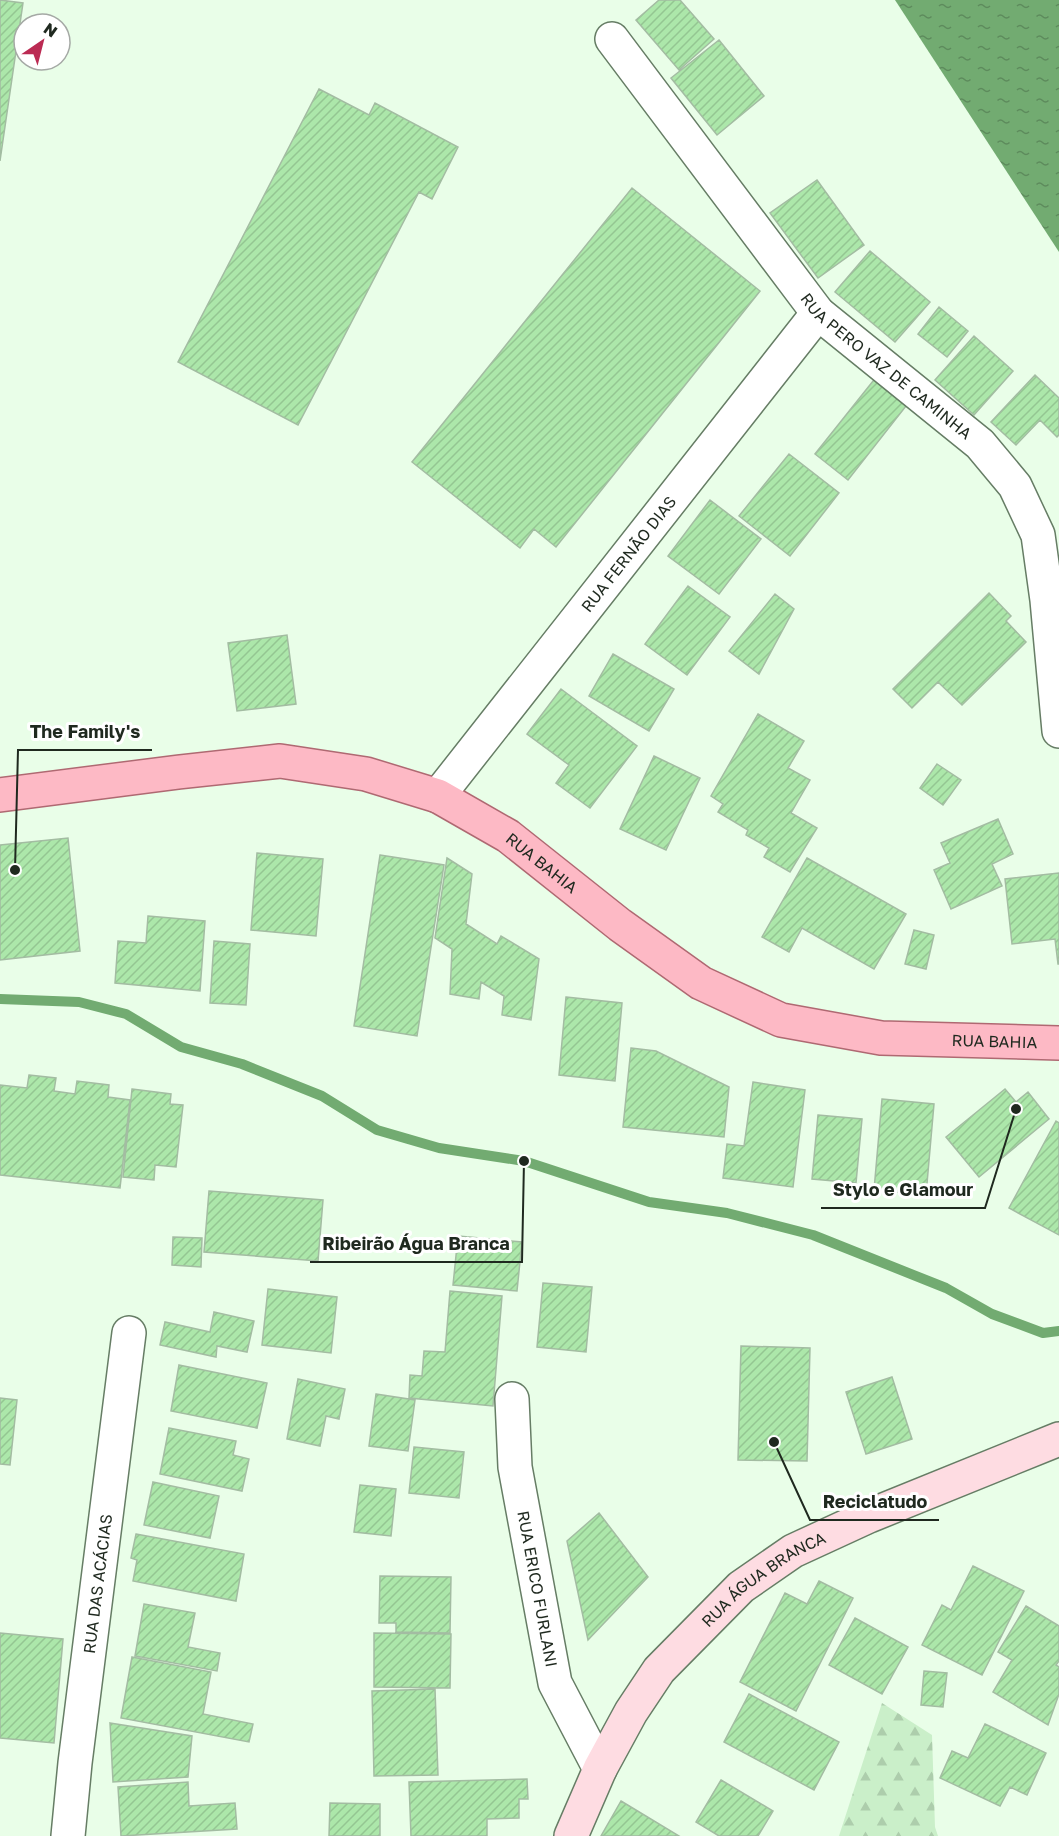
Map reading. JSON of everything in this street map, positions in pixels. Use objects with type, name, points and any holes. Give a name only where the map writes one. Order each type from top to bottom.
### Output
[{"type":"main road","name":"RUA BAHIA","points":[[0,795],[280,761],[366,774],[438,796],[508,836],[620,925],[701,983],[780,1020],[881,1038],[1059,1043]]},
{"type":"street","name":"RUA PERO VAZ DE CAMINHA","points":[[612,39],[818,313],[980,444],[1015,486],[1038,536],[1047,600],[1059,731]]},
{"type":"street","name":"RUA FERNÃO DIAS","points":[[438,796],[818,313]]},
{"type":"street","name":"RUA DAS ACÁCIAS","points":[[68,1836],[129,1333]]},
{"type":"street","name":"RUA ERICO FURLANI","points":[[512,1399],[515,1467],[555,1683],[600,1768]]},
{"type":"street","name":"RUA ÁGUA BRANCA","points":[[571,1836],[600,1768],[631,1712],[659,1670],[741,1587],[793,1551],[869,1516],[1059,1439]]},
{"type":"green space","points":[[882,1703],[932,1735],[935,1827],[938,1836],[839,1836]]},
{"type":"water","points":[[895,0],[1059,0],[1059,252]]},
{"type":"building","points":[[0,0],[23,3],[22,12],[12,12],[13,72],[0,161]]},
{"type":"building","points":[[659,0],[680,0],[714,39],[679,70],[636,20]]},
{"type":"building","points":[[719,40],[764,96],[717,135],[671,78]]},
{"type":"building","points":[[319,89],[369,115],[375,103],[458,147],[432,199],[419,192],[298,425],[178,362]]},
{"type":"building","points":[[817,180],[864,245],[818,278],[770,213]]},
{"type":"building","points":[[632,188],[760,291],[556,547],[534,529],[520,548],[412,462]]},
{"type":"building","points":[[870,251],[930,302],[895,342],[835,292]]},
{"type":"building","points":[[939,307],[968,331],[947,357],[918,334]]},
{"type":"building","points":[[974,336],[1013,371],[974,415],[935,380]]},
{"type":"building","points":[[1035,375],[1059,398],[1059,435],[1057,437],[1040,420],[1016,445],[991,422]]},
{"type":"building","points":[[877,376],[910,401],[848,480],[815,454]]},
{"type":"building","points":[[789,454],[839,493],[790,556],[739,516]]},
{"type":"building","points":[[710,500],[761,539],[719,594],[668,556]]},
{"type":"building","points":[[688,586],[730,617],[687,675],[645,644]]},
{"type":"building","points":[[989,593],[1011,616],[1006,621],[1026,642],[962,705],[938,682],[912,708],[893,689]]},
{"type":"building","points":[[775,594],[794,609],[759,674],[729,651]]},
{"type":"building","points":[[287,635],[296,704],[237,711],[228,643]]},
{"type":"building","points":[[613,654],[674,689],[649,731],[589,696]]},
{"type":"building","points":[[561,689],[637,746],[590,808],[556,783],[569,765],[527,734]]},
{"type":"building","points":[[758,714],[804,741],[788,768],[810,780],[791,813],[817,828],[790,872],[764,857],[769,848],[746,835],[748,830],[718,812],[723,804],[711,796]]},
{"type":"building","points":[[654,756],[700,778],[666,850],[620,829]]},
{"type":"building","points":[[937,764],[961,780],[943,805],[920,788]]},
{"type":"building","points":[[998,819],[1013,854],[992,864],[1002,886],[951,909],[934,870],[950,863],[941,843]]},
{"type":"building","points":[[68,838],[80,951],[0,960],[0,845]]},
{"type":"building","points":[[257,853],[323,859],[316,936],[251,930]]},
{"type":"building","points":[[380,855],[444,865],[417,1036],[354,1026]]},
{"type":"building","points":[[447,858],[472,874],[466,924],[497,944],[501,936],[539,959],[531,1020],[502,1015],[504,996],[481,982],[479,999],[450,994],[452,949],[435,938]]},
{"type":"building","points":[[807,858],[906,914],[874,969],[802,928],[789,952],[762,937]]},
{"type":"building","points":[[1059,873],[1058,964],[1055,939],[1012,944],[1005,879]]},
{"type":"building","points":[[148,916],[205,921],[200,991],[115,983],[118,941],[146,943]]},
{"type":"building","points":[[914,930],[934,935],[926,969],[905,964]]},
{"type":"building","points":[[214,941],[250,944],[246,1005],[210,1003]]},
{"type":"building","points":[[566,997],[622,1003],[615,1081],[559,1075]]},
{"type":"building","points":[[631,1048],[656,1051],[729,1087],[724,1137],[623,1127]]},
{"type":"building","points":[[29,1075],[56,1078],[54,1091],[75,1094],[77,1081],[109,1085],[108,1097],[130,1100],[120,1188],[0,1175],[0,1085],[27,1088]]},
{"type":"building","points":[[753,1082],[805,1090],[793,1187],[723,1178],[727,1144],[744,1146]]},
{"type":"building","points":[[132,1089],[171,1094],[170,1104],[183,1105],[176,1167],[155,1165],[154,1180],[123,1177]]},
{"type":"building","points":[[1005,1089],[1016,1102],[1028,1092],[1049,1119],[979,1177],[946,1137]]},
{"type":"building","points":[[882,1099],[934,1104],[926,1195],[874,1190]]},
{"type":"building","points":[[818,1115],[862,1119],[856,1183],[812,1179]]},
{"type":"building","points":[[1056,1121],[1059,1123],[1059,1235],[1009,1208]]},
{"type":"building","points":[[209,1191],[323,1200],[318,1261],[204,1252]]},
{"type":"building","points":[[458,1236],[522,1242],[517,1291],[453,1285]]},
{"type":"building","points":[[173,1237],[202,1238],[201,1267],[172,1265]]},
{"type":"building","points":[[543,1283],[592,1287],[586,1352],[537,1347]]},
{"type":"building","points":[[268,1289],[337,1297],[331,1353],[262,1345]]},
{"type":"building","points":[[450,1291],[502,1296],[493,1406],[409,1398],[410,1375],[422,1376],[424,1351],[445,1352]]},
{"type":"building","points":[[214,1312],[254,1321],[247,1352],[217,1346],[216,1357],[160,1345],[165,1322],[210,1332]]},
{"type":"building","points":[[741,1346],[810,1348],[807,1461],[738,1460]]},
{"type":"building","points":[[179,1365],[267,1383],[257,1428],[171,1411]]},
{"type":"building","points":[[892,1377],[912,1439],[866,1454],[846,1392]]},
{"type":"building","points":[[298,1379],[345,1389],[339,1419],[326,1416],[320,1446],[287,1439]]},
{"type":"building","points":[[376,1394],[415,1400],[408,1451],[369,1446]]},
{"type":"building","points":[[0,1398],[17,1400],[10,1465],[0,1464]]},
{"type":"building","points":[[169,1428],[236,1441],[233,1455],[249,1459],[242,1491],[160,1474]]},
{"type":"building","points":[[414,1447],[464,1452],[459,1498],[409,1493]]},
{"type":"building","points":[[153,1482],[219,1496],[210,1538],[144,1525]]},
{"type":"building","points":[[360,1485],[396,1489],[391,1536],[354,1532]]},
{"type":"building","points":[[599,1513],[648,1577],[588,1640],[567,1541]]},
{"type":"building","points":[[136,1534],[244,1554],[236,1601],[133,1581],[137,1560],[131,1558]]},
{"type":"building","points":[[973,1566],[1024,1591],[982,1675],[922,1645],[942,1605],[951,1610]]},
{"type":"building","points":[[380,1576],[451,1577],[450,1633],[396,1632],[396,1623],[379,1623]]},
{"type":"building","points":[[819,1581],[853,1598],[796,1711],[740,1682],[785,1593],[807,1604]]},
{"type":"building","points":[[144,1604],[195,1613],[188,1647],[220,1653],[217,1671],[135,1656]]},
{"type":"building","points":[[1026,1606],[1059,1626],[1059,1661],[1056,1665],[1059,1667],[1059,1694],[1048,1725],[993,1692],[1012,1660],[998,1652]]},
{"type":"building","points":[[855,1618],[908,1647],[882,1694],[829,1665]]},
{"type":"building","points":[[0,1633],[63,1639],[54,1743],[0,1738]]},
{"type":"building","points":[[374,1633],[451,1634],[450,1688],[374,1687]]},
{"type":"building","points":[[132,1657],[211,1672],[203,1714],[253,1724],[249,1742],[121,1718]]},
{"type":"building","points":[[924,1671],[947,1673],[943,1707],[921,1705]]},
{"type":"building","points":[[435,1689],[438,1775],[374,1776],[372,1691]]},
{"type":"building","points":[[749,1694],[839,1742],[814,1790],[724,1742]]},
{"type":"building","points":[[110,1723],[192,1736],[188,1777],[113,1782]]},
{"type":"building","points":[[985,1724],[1046,1753],[1027,1795],[1010,1787],[1000,1806],[940,1778],[952,1751],[968,1758]]},
{"type":"building","points":[[527,1779],[528,1799],[519,1799],[519,1818],[487,1819],[487,1836],[411,1836],[409,1782]]},
{"type":"building","points":[[721,1780],[773,1811],[758,1836],[719,1836],[696,1822]]},
{"type":"building","points":[[188,1782],[189,1806],[235,1803],[237,1829],[121,1836],[118,1787]]},
{"type":"building","points":[[621,1801],[679,1836],[601,1836]]},
{"type":"building","points":[[330,1803],[380,1804],[380,1836],[329,1836]]},
{"type":"waterway","points":[[0,999],[79,1002],[126,1014],[181,1047],[242,1064],[322,1096],[377,1130],[439,1148],[524,1161],[649,1202],[727,1213],[813,1235],[946,1288],[992,1314],[1043,1333],[1059,1331]]},
{"type":"place","name":"The Family's","points":[[15,870]]},
{"type":"place","name":"Stylo e Glamour","points":[[1016,1109]]},
{"type":"place","name":"Ribeirão Água Branca","points":[[524,1161]]},
{"type":"place","name":"Reciclatudo","points":[[774,1442]]}]
